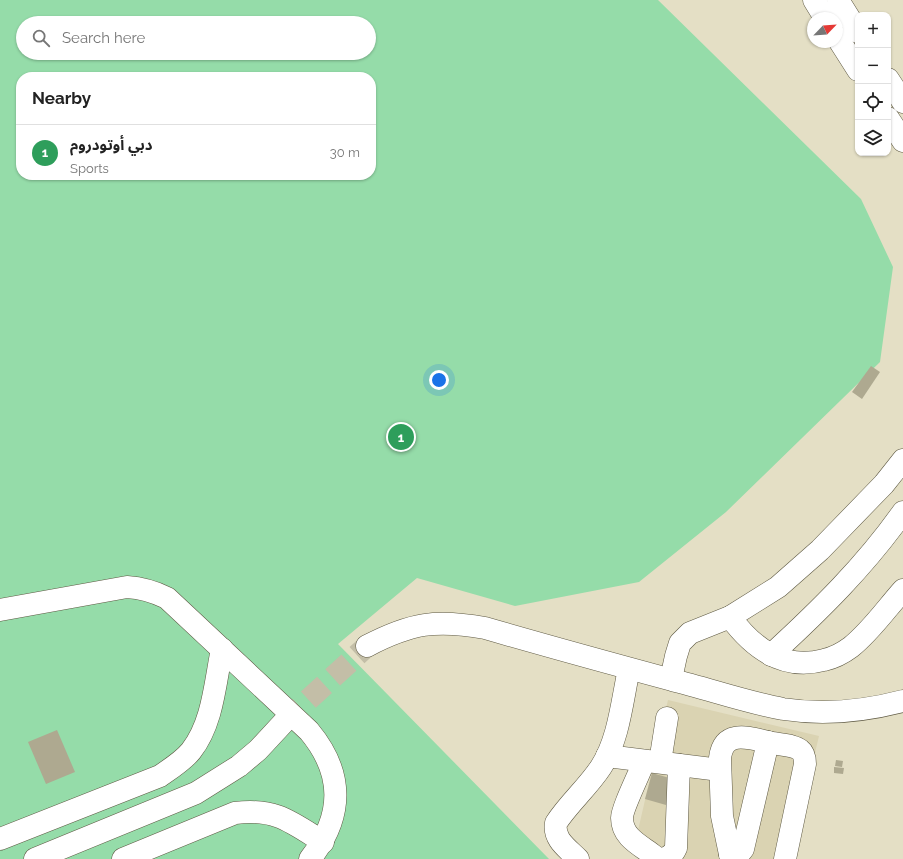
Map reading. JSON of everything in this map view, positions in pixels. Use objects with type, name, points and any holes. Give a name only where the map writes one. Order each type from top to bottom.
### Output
[{"type":"street","points":[[814,0],[821,12]]},
{"type":"street","points":[[838,0],[855,27]]},
{"type":"street","points":[[843,46],[855,65]]},
{"type":"street","points":[[891,84],[903,102]]},
{"type":"street","points":[[889,120],[903,141]]},
{"type":"street","points":[[671,680],[680,643],[690,633],[730,617],[778,587],[800,570],[884,484],[903,460]]},
{"type":"street","points":[[771,655],[808,621],[852,576],[903,512]]},
{"type":"street","points":[[0,610],[126,587],[141,588],[167,598],[309,731],[321,746],[329,763],[334,782],[335,802],[332,824],[323,842],[310,859]]},
{"type":"street","points":[[730,617],[750,640],[771,655],[791,663],[812,663],[832,658],[850,648],[903,590]]},
{"type":"street","points":[[367,646],[388,635],[412,626],[436,622],[461,623],[485,628],[759,704],[785,709],[836,711],[862,709],[903,701]]},
{"type":"street","points":[[0,839],[160,776],[174,767],[191,752],[204,729],[210,711],[222,649]]},
{"type":"street","points":[[578,859],[558,839],[556,834],[556,823],[596,775],[607,756],[615,732],[629,669]]},
{"type":"street","points":[[661,763],[667,718]]},
{"type":"street","points":[[35,859],[196,793],[239,766],[258,750],[284,722]]},
{"type":"street","points":[[768,742],[743,849],[738,855],[731,857],[722,816],[720,770],[721,751],[729,740],[742,737],[768,742],[797,748],[804,754],[805,759],[785,859]]},
{"type":"street","points":[[607,756],[720,770]]},
{"type":"street","points":[[122,859],[235,813],[253,811],[271,813],[288,820],[323,842]]},
{"type":"shaded area","points":[[668,700],[819,736],[790,859],[678,859],[634,848]]},
{"type":"green space","points":[[0,0],[658,0],[861,199],[893,267],[880,362],[726,512],[639,582],[515,606],[417,578],[338,644],[549,859],[0,859]]},
{"type":"building","points":[[871,366],[880,372],[862,399],[852,392]]},
{"type":"building","points":[[57,730],[75,772],[46,784],[28,742]]},
{"type":"building","points":[[836,760],[843,761],[842,767],[835,766]]},
{"type":"building","points":[[834,767],[844,768],[843,774],[834,773]]},
{"type":"building","points":[[652,773],[673,779],[666,805],[645,799]]},
{"type":"tunnel","points":[[284,722],[367,646]]},
{"type":"place","name":"دبي أوتودروم","points":[[401,437]]}]
